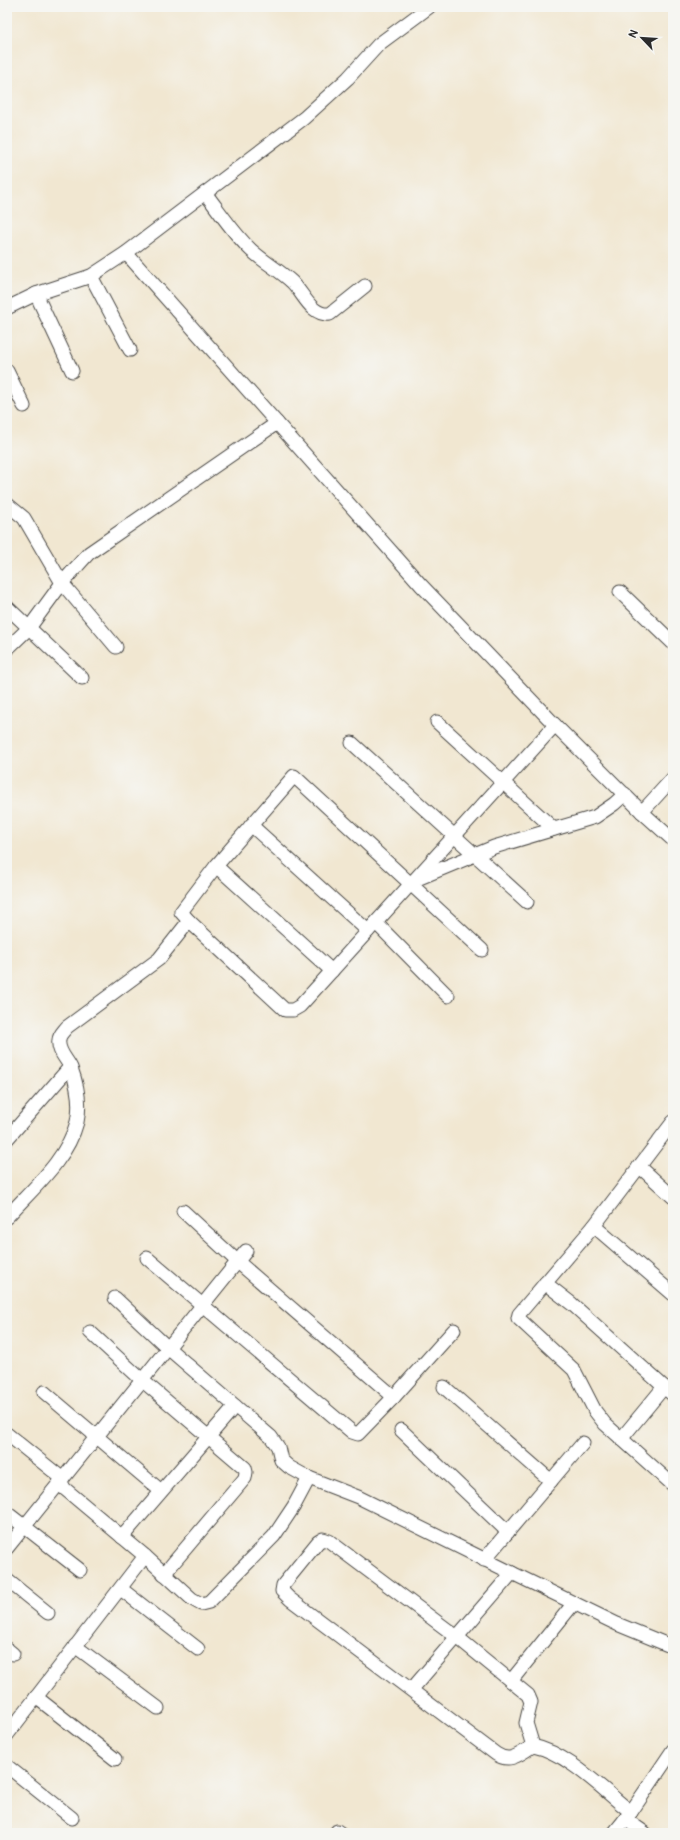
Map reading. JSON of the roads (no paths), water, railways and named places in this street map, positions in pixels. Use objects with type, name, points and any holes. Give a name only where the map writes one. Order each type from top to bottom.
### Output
[{"type":"street","points":[[7,308],[36,294],[91,276],[126,253],[304,118],[348,78],[379,44],[428,7]]},
{"type":"street","points":[[205,192],[237,236],[262,259],[278,269],[294,284],[314,310],[323,315],[330,314],[365,286]]},
{"type":"street","points":[[126,253],[421,585],[555,725],[642,812],[673,840]]},
{"type":"street","points":[[91,276],[130,350]]},
{"type":"street","points":[[36,294],[72,371]]},
{"type":"street","points":[[7,371],[24,406]]},
{"type":"street","points":[[7,649],[29,628],[62,583],[89,553],[277,423]]},
{"type":"street","points":[[7,504],[24,518],[62,583],[116,647]]},
{"type":"street","points":[[620,592],[673,643]]},
{"type":"street","points":[[7,607],[82,678]]},
{"type":"street","points":[[437,722],[554,829]]},
{"type":"street","points":[[482,950],[412,882],[294,776],[216,866],[181,912],[285,1010],[293,1010],[300,1006],[412,882],[555,725]]},
{"type":"street","points":[[352,743],[527,902]]},
{"type":"street","points":[[642,812],[673,778]]},
{"type":"street","points":[[412,882],[494,847],[595,817],[614,804],[625,794]]},
{"type":"street","points":[[251,825],[372,927],[448,996]]},
{"type":"street","points":[[216,866],[332,971]]},
{"type":"street","points":[[7,1217],[54,1165],[73,1133],[77,1120],[79,1094],[70,1067],[60,1051],[59,1040],[62,1032],[159,959],[189,921]]},
{"type":"street","points":[[7,1139],[70,1067]]},
{"type":"street","points":[[673,1122],[594,1226],[519,1314],[518,1318],[574,1370],[595,1411],[605,1424],[673,1485]]},
{"type":"street","points":[[639,1166],[673,1197]]},
{"type":"street","points":[[183,1211],[238,1262],[394,1397]]},
{"type":"street","points":[[594,1226],[673,1294]]},
{"type":"street","points":[[7,1548],[143,1381],[246,1251]]},
{"type":"street","points":[[147,1258],[352,1432],[358,1434],[394,1397],[454,1330]]},
{"type":"street","points":[[545,1283],[572,1304],[668,1391],[621,1439]]},
{"type":"street","points":[[114,1298],[168,1348],[271,1437],[278,1446],[281,1460],[289,1467],[309,1478],[358,1497],[617,1624],[673,1647]]},
{"type":"street","points":[[90,1332],[143,1381],[245,1468],[246,1474],[164,1574]]},
{"type":"street","points":[[444,1387],[551,1481]]},
{"type":"street","points":[[44,1392],[98,1436],[161,1491]]},
{"type":"street","points":[[122,1537],[235,1406]]},
{"type":"street","points":[[401,1430],[508,1532]]},
{"type":"street","points":[[7,1434],[192,1599],[201,1604],[209,1602],[274,1536],[294,1506],[309,1478]]},
{"type":"street","points":[[484,1560],[583,1443]]},
{"type":"street","points":[[7,1513],[80,1570]]},
{"type":"street","points":[[533,1746],[526,1723],[531,1702],[530,1698],[457,1637],[329,1541],[323,1539],[318,1542],[283,1585],[282,1591],[290,1599],[504,1759],[512,1758],[533,1746],[547,1750],[575,1766],[645,1833]]},
{"type":"street","points":[[7,1734],[121,1589],[145,1556]]},
{"type":"street","points":[[412,1690],[512,1573]]},
{"type":"street","points":[[7,1580],[48,1613]]},
{"type":"street","points":[[121,1589],[198,1649]]},
{"type":"street","points":[[511,1681],[574,1603]]},
{"type":"street","points":[[76,1646],[158,1708]]},
{"type":"street","points":[[36,1697],[115,1759]]},
{"type":"street","points":[[614,1833],[628,1816],[673,1750]]},
{"type":"street","points":[[7,1766],[72,1818]]}]
